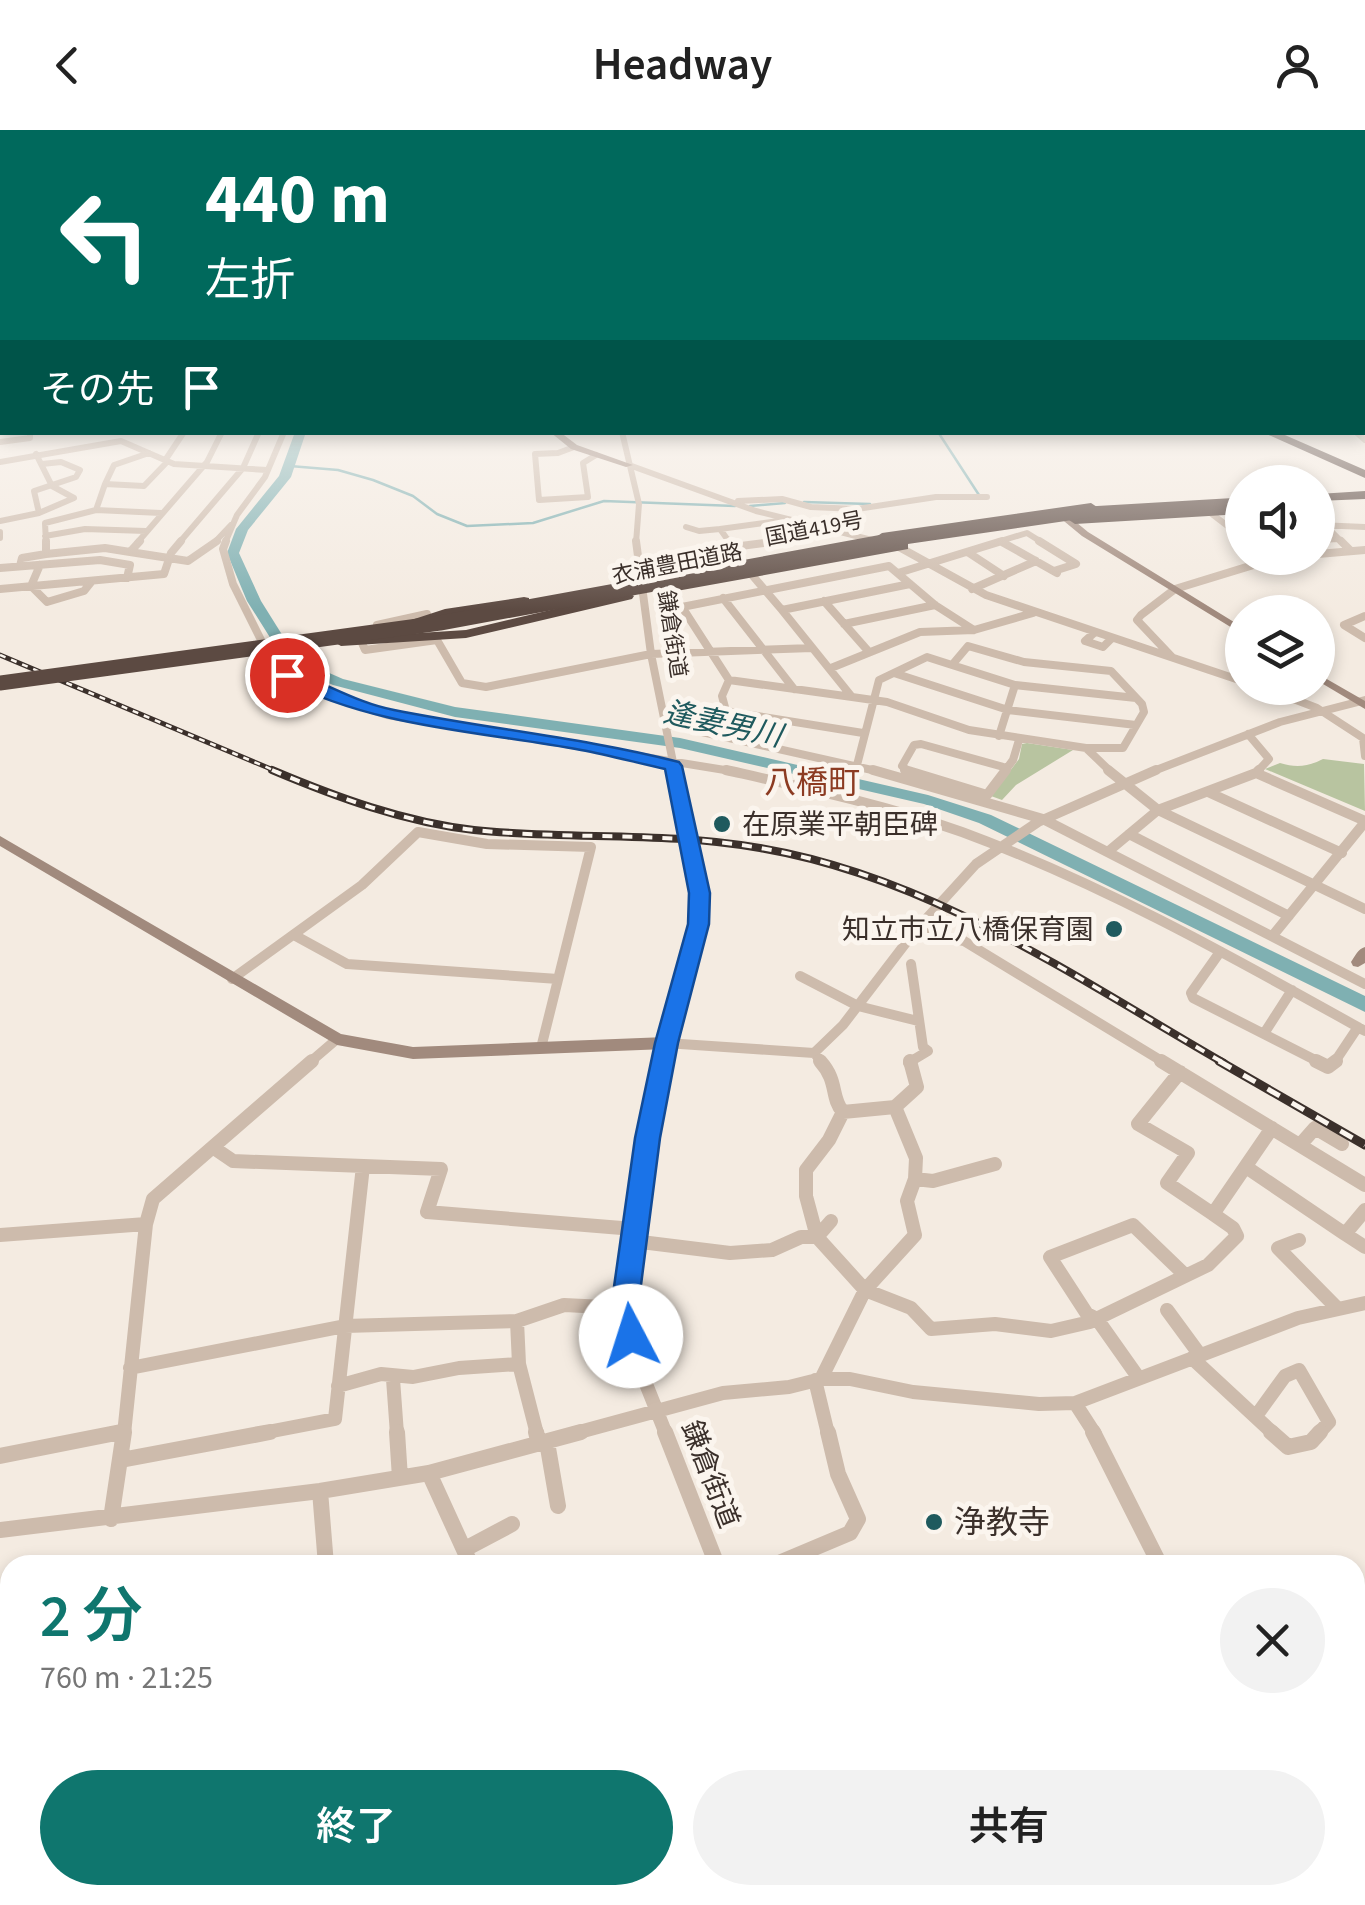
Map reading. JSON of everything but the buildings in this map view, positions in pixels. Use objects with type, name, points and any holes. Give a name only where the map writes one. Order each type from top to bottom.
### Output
[{"type":"highway","points":[[1303,446],[1365,470]]},
{"type":"highway","points":[[1311,446],[1365,470]]},
{"type":"highway","points":[[1335,500],[1365,499]]},
{"type":"highway","points":[[999,518],[1064,518],[1135,504]]},
{"type":"highway","name":"国道419号","points":[[644,590],[871,540],[999,518],[1135,504],[1225,505]]},
{"type":"highway","name":"衣浦豊田道路","points":[[2,686],[440,623],[954,529],[1090,512],[1225,506]]},
{"type":"highway","name":"国道419号","points":[[340,642],[444,613],[538,599],[571,603],[752,575],[1064,518],[1225,508]]},
{"type":"highway","name":"国道419号","points":[[126,671],[340,642],[466,634],[546,618],[571,603]]},
{"type":"highway","name":"衣浦豊田道路","points":[[126,671],[318,654],[571,603]]},
{"type":"street","points":[[0,462],[90,446]]},
{"type":"street","points":[[133,446],[166,460],[268,470]]},
{"type":"street","points":[[121,512],[175,446]]},
{"type":"street","points":[[130,552],[214,446]]},
{"type":"street","points":[[0,589],[161,575],[169,559],[244,468],[254,446]]},
{"type":"street","points":[[201,554],[232,524],[268,470],[278,446]]},
{"type":"street","name":"鎌倉街道","points":[[625,446],[639,504],[636,550],[651,654],[700,893],[698,924],[666,1043],[624,1308],[638,1364],[713,1555]]},
{"type":"street","points":[[596,455],[583,463],[588,497],[539,500],[535,454],[558,453],[574,447],[788,520],[899,547],[972,588],[1094,633],[1085,642],[1089,645],[1103,647],[1112,639],[1225,675]]},
{"type":"street","points":[[96,510],[114,465],[149,453]]},
{"type":"street","points":[[0,520],[39,512],[74,498],[52,486],[36,454]]},
{"type":"street","points":[[39,512],[34,491],[76,477],[80,470],[61,462],[42,464]]},
{"type":"street","points":[[105,484],[144,486]]},
{"type":"street","points":[[732,502],[782,500],[857,509],[936,497],[987,497]]},
{"type":"street","points":[[46,554],[45,523],[96,510],[162,513]]},
{"type":"street","points":[[1208,511],[1225,524]]},
{"type":"street","points":[[1064,518],[1225,619]]},
{"type":"street","points":[[686,527],[699,531],[788,520]]},
{"type":"street","points":[[232,524],[223,548],[233,584],[267,657],[275,668],[320,693],[387,715],[702,764],[914,816],[1001,845],[1065,874],[1220,952],[1362,1029],[1332,1067],[1191,995],[1220,952]]},
{"type":"street","points":[[1335,526],[1365,527]]},
{"type":"street","points":[[45,536],[85,529],[146,531]]},
{"type":"street","points":[[720,529],[743,562]]},
{"type":"street","points":[[732,547],[842,533]]},
{"type":"street","points":[[898,574],[932,566],[1002,542],[1028,534],[1076,564],[1057,573],[1002,542]]},
{"type":"street","points":[[1335,536],[1352,552]]},
{"type":"street","points":[[1335,539],[1339,539]]},
{"type":"street","points":[[20,566],[22,558],[105,548],[188,561],[223,548]]},
{"type":"street","points":[[621,552],[636,550]]},
{"type":"street","points":[[1335,553],[1365,550]]},
{"type":"street","points":[[969,553],[1004,576]]},
{"type":"street","points":[[0,568],[100,560],[130,565],[127,578]]},
{"type":"street","points":[[972,588],[1036,561]]},
{"type":"street","points":[[31,586],[40,565]]},
{"type":"street","points":[[729,680],[682,607],[889,566],[935,606],[974,630]]},
{"type":"street","points":[[1175,660],[1137,620],[1175,588],[1225,573]]},
{"type":"street","points":[[752,575],[852,697]]},
{"type":"street","points":[[31,586],[47,602],[84,592],[92,581]]},
{"type":"street","points":[[782,610],[910,584]]},
{"type":"street","points":[[723,598],[794,689]]},
{"type":"street","points":[[824,602],[869,652]]},
{"type":"street","points":[[844,624],[935,606]]},
{"type":"street","points":[[830,668],[920,632],[974,630],[1033,613]]},
{"type":"street","points":[[427,614],[355,629],[365,650],[437,640],[462,682],[486,687],[651,654],[812,648]]},
{"type":"street","points":[[1365,616],[1344,625],[1365,638]]},
{"type":"street","points":[[729,680],[872,700],[999,736],[1086,748],[1119,750],[1144,712],[1111,671],[1024,662],[968,646],[952,665]]},
{"type":"street","points":[[857,765],[879,680],[928,657],[1015,685],[1136,698]]},
{"type":"street","points":[[894,673],[1008,710],[1136,725]]},
{"type":"street","points":[[729,680],[722,696],[726,712],[863,733]]},
{"type":"street","points":[[999,736],[1015,685]]},
{"type":"street","points":[[1335,686],[1363,703]]},
{"type":"street","points":[[0,840],[337,1039],[413,1053],[666,1043],[814,1053],[831,1040],[915,932],[976,864],[1040,820],[1121,782],[1248,734],[1363,703]]},
{"type":"street","points":[[1309,705],[1325,711],[1364,739],[1365,756]]},
{"type":"street","points":[[666,725],[857,765],[1040,820],[1110,850],[1365,984]]},
{"type":"street","points":[[1110,850],[1158,810],[1256,772],[1269,760],[1248,734]]},
{"type":"street","points":[[1007,768],[921,744],[914,745],[902,766],[906,771],[986,795],[1007,768],[1019,740]]},
{"type":"street","points":[[1086,748],[1158,810],[1365,909]]},
{"type":"street","points":[[1256,772],[1365,821],[1274,934]]},
{"type":"street","points":[[1208,792],[1342,853]]},
{"type":"street","points":[[232,980],[362,885],[418,832],[488,844],[590,847],[541,1048]]},
{"type":"street","points":[[1129,834],[1289,916]]},
{"type":"street","points":[[915,932],[978,948],[1365,1185]]},
{"type":"street","points":[[294,935],[346,964],[558,979]]},
{"type":"street","points":[[844,1112],[896,1107],[916,1087],[908,1062],[928,1051],[923,1048],[918,1021],[912,964]]},
{"type":"street","points":[[800,976],[858,1006],[918,1021]]},
{"type":"street","points":[[1265,1032],[1292,990]]},
{"type":"street","points":[[110,1518],[121,1460],[146,1224],[153,1199],[337,1039]]},
{"type":"street","points":[[814,1053],[834,1077],[837,1104],[844,1112]]},
{"type":"street","points":[[844,1112],[806,1170],[806,1196],[818,1237],[865,1290],[911,1308],[931,1329],[995,1324],[1050,1331],[1097,1319],[1208,1265],[1237,1236],[1233,1228],[1166,1183],[1188,1154],[1138,1124],[1180,1072]]},
{"type":"street","points":[[798,1555],[850,1533],[858,1520],[838,1474],[818,1380],[865,1290],[915,1235],[907,1200],[915,1178],[914,1144],[896,1107]]},
{"type":"street","points":[[1213,1214],[1272,1128]]},
{"type":"street","points":[[1300,1145],[1316,1128],[1342,1144]]},
{"type":"street","points":[[214,1148],[234,1161],[441,1169],[428,1212],[634,1235],[680,1249],[722,1249],[730,1253],[772,1250],[801,1237],[818,1237]]},
{"type":"street","points":[[915,1178],[933,1181],[995,1164]]},
{"type":"street","points":[[121,1460],[335,1420],[363,1166]]},
{"type":"street","points":[[1246,1167],[1365,1248]]},
{"type":"street","points":[[1344,1234],[1365,1210]]},
{"type":"street","points":[[818,1237],[831,1220]]},
{"type":"street","points":[[0,1235],[146,1224]]},
{"type":"street","points":[[1138,1377],[1097,1319],[1087,1314],[1050,1257],[1133,1224],[1185,1276]]},
{"type":"street","points":[[1299,1240],[1278,1248],[1336,1307]]},
{"type":"street","points":[[0,1530],[320,1491],[429,1473],[722,1393],[790,1387],[818,1380],[850,1379],[913,1392],[1039,1404],[1074,1403],[1336,1307],[1365,1303]]},
{"type":"street","points":[[130,1368],[345,1326],[517,1321],[564,1305],[624,1308]]},
{"type":"street","points":[[1167,1310],[1196,1357],[1288,1448],[1310,1442],[1329,1422],[1299,1370],[1284,1376],[1256,1416]]},
{"type":"street","points":[[517,1321],[520,1364],[556,1478],[558,1506]]},
{"type":"street","points":[[338,1386],[381,1374],[394,1379],[520,1364]]},
{"type":"street","points":[[394,1379],[400,1478]]},
{"type":"street","points":[[1074,1403],[1094,1432],[1155,1555]]},
{"type":"street","points":[[0,1456],[124,1431]]},
{"type":"street","points":[[429,1473],[467,1555]]},
{"type":"street","points":[[320,1491],[325,1555]]},
{"type":"street","points":[[471,1555],[512,1524]]},
{"type":"green space","points":[[1022,744],[1073,750],[1016,785],[1002,800],[991,796],[1019,759]]},
{"type":"green space","points":[[1323,759],[1364,764],[1365,811],[1265,769],[1280,763],[1301,766]]},
{"type":"waterway","name":"逢妻男川","points":[[296,446],[285,477],[242,529],[233,553],[254,601],[286,652],[306,668],[338,682],[455,712],[680,743],[928,800],[985,819],[1365,1005]]},
{"type":"waterway","points":[[947,446],[979,495]]},
{"type":"waterway","points":[[290,466],[338,470],[373,480],[413,496],[437,514],[467,526],[533,523],[604,501],[735,506]]},
{"type":"waterway","points":[[804,502],[870,504]]},
{"type":"waterway","points":[[750,506],[785,503]]},
{"type":"railway","points":[[0,655],[278,772]]},
{"type":"railway","points":[[272,770],[371,807],[448,826],[510,833],[724,843],[823,862],[884,882],[1001,934],[1224,1063]]},
{"type":"railway","points":[[1219,1061],[1365,1145]]},
{"type":"place","name":"在原業平朝臣碑","points":[[722,824]]},
{"type":"place","name":"知立市立八橋保育園","points":[[1114,929]]},
{"type":"place","name":"浄教寺","points":[[934,1522]]},
{"type":"district","name":"八橋町","points":[[812,782]]},
{"type":"route","points":[[287,675],[320,693],[387,715],[583,744],[670,762],[673,766],[700,893],[698,924],[666,1043],[648,1138],[624,1308],[631,1336]]}]
